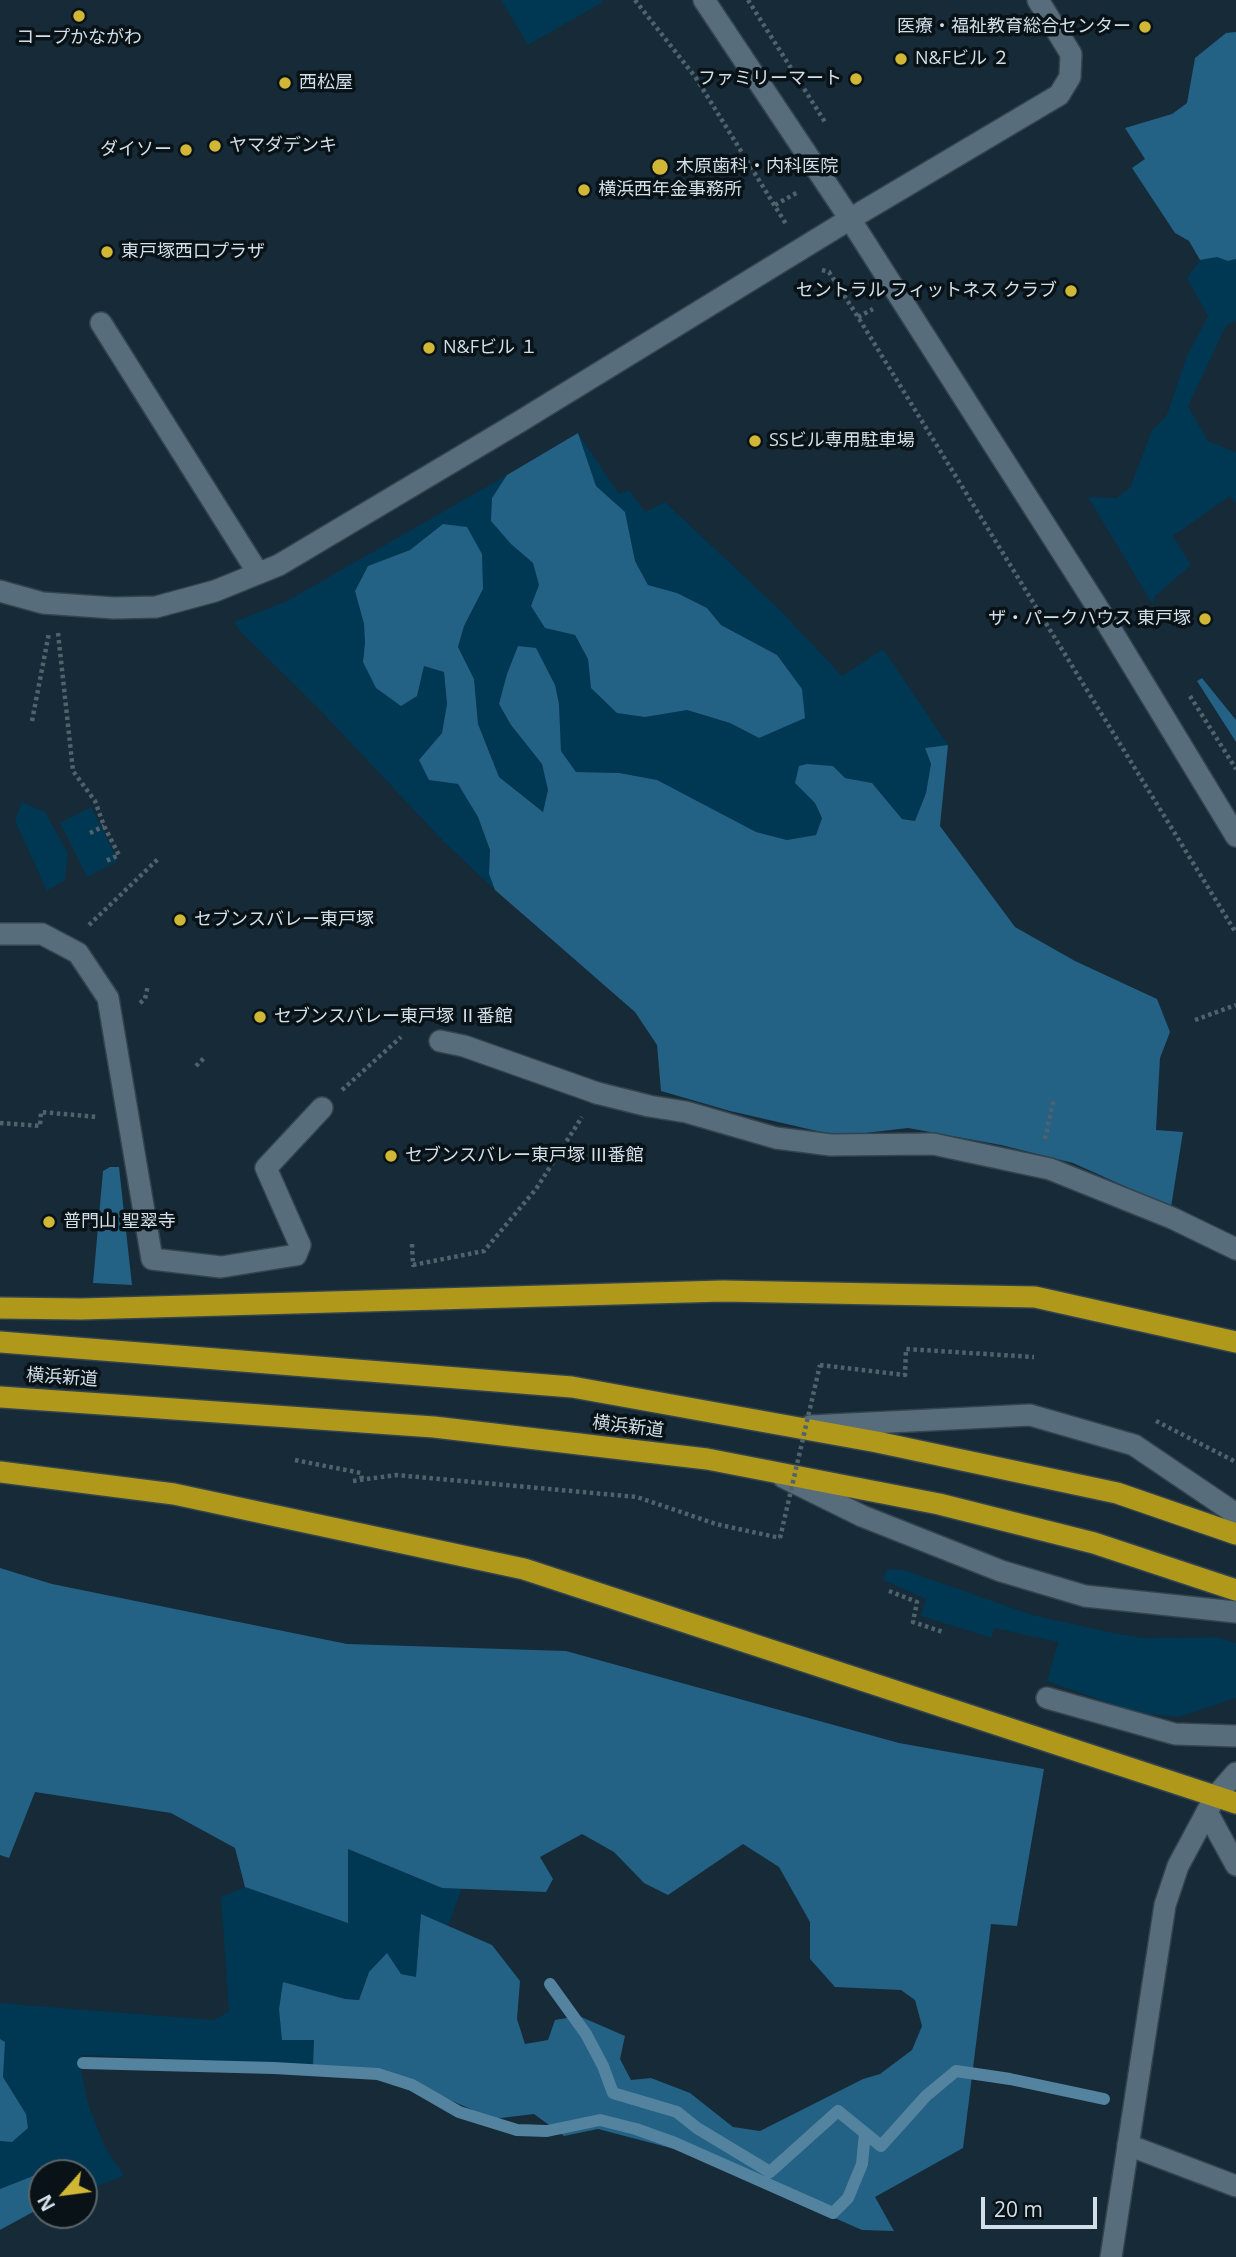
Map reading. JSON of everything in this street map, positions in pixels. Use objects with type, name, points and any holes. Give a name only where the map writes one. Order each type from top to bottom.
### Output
[{"type":"highway","points":[[0,1308],[80,1309],[723,1292],[1035,1297],[1236,1342]]},
{"type":"highway","name":"横浜新道","points":[[0,1342],[572,1387],[877,1442],[1117,1493],[1236,1534]]},
{"type":"highway","name":"横浜新道","points":[[0,1397],[434,1427],[707,1459],[939,1504],[1068,1536],[1236,1590]]},
{"type":"highway","points":[[0,1472],[174,1494],[524,1569],[1220,1804]]},
{"type":"street","points":[[704,0],[850,219],[1096,605],[1236,836]]},
{"type":"street","points":[[0,591],[54,604],[114,608],[156,607],[215,591],[279,565],[1059,95],[1070,77],[1071,54],[1038,0]]},
{"type":"street","points":[[101,323],[258,573]]},
{"type":"street","points":[[0,934],[42,934],[78,953],[108,998],[152,1259],[221,1267],[296,1255],[300,1245],[266,1168],[322,1108]]},
{"type":"street","points":[[440,1041],[464,1046],[597,1093],[686,1112],[776,1138],[831,1145],[933,1144],[1050,1169],[1172,1218],[1236,1249]]},
{"type":"street","points":[[798,1427],[1030,1415],[1135,1445],[1236,1514]]},
{"type":"street","points":[[771,1471],[862,1517],[1001,1572],[1085,1595],[1236,1612]]},
{"type":"street","points":[[1047,1698],[1175,1734],[1236,1736]]},
{"type":"street","points":[[1111,2257],[1166,1905],[1178,1866],[1220,1804],[1236,1773]]},
{"type":"street","points":[[1220,1804],[1236,1865]]},
{"type":"street","points":[[1128,2145],[1236,2186]]},
{"type":"path","points":[[635,0],[696,78],[811,266],[829,272],[858,317],[1236,933]]},
{"type":"path","points":[[32,721],[54,604]]},
{"type":"path","points":[[62,660],[73,771],[95,801],[119,855],[104,862]]},
{"type":"path","points":[[90,833],[104,826]]},
{"type":"path","points":[[86,927],[140,879],[159,858]]},
{"type":"path","points":[[1195,1020],[1236,1005]]},
{"type":"path","points":[[354,1079],[401,1037]]},
{"type":"path","points":[[196,1066],[205,1057]]},
{"type":"path","points":[[412,1244],[413,1265],[484,1251],[537,1189],[597,1093]]},
{"type":"path","points":[[1040,1167],[1054,1098]]},
{"type":"path","points":[[0,1123],[40,1126],[41,1112],[102,1118]]},
{"type":"path","points":[[353,1481],[397,1475],[638,1497],[716,1524],[780,1538],[820,1365],[905,1375],[906,1349],[1034,1357]]},
{"type":"path","points":[[295,1460],[361,1473],[362,1480]]},
{"type":"path","points":[[889,1591],[917,1602],[913,1622],[943,1632]]},
{"type":"shaded area","points":[[501,0],[601,0],[603,2],[528,45]]},
{"type":"shaded area","points":[[1236,32],[1236,259],[1228,261],[1217,257],[1200,260],[1189,241],[1175,233],[1132,168],[1145,159],[1125,128],[1172,114],[1187,103],[1195,58],[1226,33]]},
{"type":"shaded area","points":[[1217,257],[1228,261],[1236,259],[1236,321],[1226,326],[1188,406],[1208,441],[1236,452],[1236,504],[1230,496],[1173,536],[1191,565],[1154,597],[1153,605],[1088,497],[1116,498],[1130,488],[1152,430],[1166,417],[1187,356],[1208,316],[1187,278],[1200,260]]},
{"type":"shaded area","points":[[578,433],[619,494],[629,490],[645,512],[665,502],[780,610],[842,676],[883,649],[948,745],[925,748],[931,764],[926,793],[915,821],[902,819],[872,783],[845,778],[796,783],[815,803],[822,818],[817,835],[787,840],[756,832],[619,773],[576,772],[561,751],[559,704],[499,704],[511,725],[542,764],[548,790],[544,813],[499,777],[478,724],[474,679],[458,647],[464,626],[483,589],[443,524],[410,550],[368,566],[355,591],[364,624],[363,662],[417,696],[424,665],[444,672],[447,704],[429,780],[458,784],[478,817],[490,850],[489,874],[495,890],[444,842],[234,622],[287,601],[507,475],[492,498],[511,544],[533,563],[545,628],[575,635],[588,659],[591,688],[645,717],[686,710],[730,723],[759,738],[777,655],[721,625],[707,608],[677,593],[648,585],[635,561],[625,512],[596,486]]},
{"type":"shaded area","points":[[578,433],[596,486],[625,512],[635,561],[648,585],[677,593],[707,608],[721,625],[777,655],[802,689],[805,718],[759,738],[730,723],[687,710],[645,717],[617,713],[591,688],[588,659],[575,635],[545,628],[531,606],[539,585],[533,563],[511,544],[491,521],[492,498],[507,475]]},
{"type":"shaded area","points":[[443,524],[467,527],[482,554],[483,589],[464,626],[458,647],[474,679],[478,724],[499,777],[543,812],[548,790],[542,764],[511,725],[499,704],[518,646],[536,648],[555,685],[559,704],[561,751],[576,772],[619,773],[657,780],[756,832],[787,840],[816,835],[822,818],[815,803],[795,783],[799,766],[833,766],[845,778],[872,783],[902,819],[915,821],[926,793],[931,764],[925,748],[948,745],[940,826],[1015,927],[1075,961],[1157,999],[1170,1032],[1160,1058],[1156,1130],[1183,1132],[1171,1207],[1073,1163],[1001,1145],[908,1128],[839,1136],[730,1111],[661,1091],[657,1045],[635,1012],[495,890],[489,874],[490,850],[478,817],[458,784],[429,780],[419,760],[442,733],[447,704],[444,672],[424,666],[417,696],[401,706],[376,688],[363,662],[364,624],[355,591],[368,566],[410,550]]},
{"type":"shaded area","points":[[1202,678],[1236,720],[1236,742],[1197,681]]},
{"type":"shaded area","points":[[22,802],[45,812],[68,853],[65,880],[47,891],[15,821]]},
{"type":"shaded area","points":[[91,807],[118,861],[87,877],[60,823]]},
{"type":"shaded area","points":[[110,1167],[119,1167],[132,1285],[93,1283],[103,1171]]},
{"type":"shaded area","points":[[0,1568],[52,1584],[347,1644],[566,1651],[899,1743],[1044,1769],[1017,1926],[991,1924],[963,2148],[875,2197],[894,2231],[862,2230],[682,2151],[598,2129],[564,2136],[534,2114],[493,2119],[393,2075],[313,2065],[314,2040],[282,2040],[279,2009],[283,1982],[345,1999],[359,2000],[369,1972],[387,1953],[401,1974],[416,1977],[421,1914],[492,1945],[520,1981],[517,2019],[525,2044],[548,2040],[555,2020],[579,2016],[625,2036],[620,2059],[631,2080],[651,2078],[690,2093],[733,2127],[760,2131],[863,2079],[880,2074],[912,2050],[922,2026],[915,2000],[901,1990],[835,1987],[810,1959],[810,1922],[779,1867],[743,1844],[668,1895],[644,1883],[614,1852],[582,1834],[540,1857],[553,1879],[546,1892],[442,1888],[348,1849],[348,1923],[245,1887],[235,1848],[171,1813],[35,1792],[9,1858],[0,1855]]},
{"type":"shaded area","points":[[887,1569],[904,1570],[1032,1615],[1118,1634],[1146,1638],[1217,1637],[1236,1643],[1236,1698],[1179,1717],[1137,1713],[1047,1681],[1058,1642],[994,1628],[992,1638],[921,1616],[926,1599],[883,1580]]},
{"type":"shaded area","points":[[348,1849],[442,1888],[462,1888],[448,1926],[421,1915],[416,1978],[369,1972],[359,2000],[345,1999],[314,2040],[313,2065],[82,2055],[81,2070],[88,2104],[105,2147],[124,2176],[98,2186],[98,2159],[28,2159],[28,2178],[0,2189],[0,2141],[12,2141],[26,2114],[3,2077],[5,2042],[0,2039],[0,2003],[214,2020],[229,2011],[221,1897],[245,1887],[348,1922]]},
{"type":"shaded area","points":[[0,2039],[5,2042],[3,2077],[26,2114],[28,2128],[12,2142],[0,2141]]},
{"type":"shaded area","points":[[28,2178],[28,2215],[0,2230],[0,2189]]},
{"type":"waterway","points":[[550,1984],[586,2034],[603,2066],[613,2093],[677,2112],[697,2128],[770,2172],[838,2111],[881,2146],[926,2096],[956,2071],[1010,2079],[1104,2099]]},
{"type":"waterway","points":[[83,2063],[274,2068],[378,2074],[412,2085],[459,2112],[517,2130],[547,2131],[600,2120],[636,2129],[675,2143],[833,2213],[848,2198],[862,2164],[865,2133]]},
{"type":"place","name":"コープかながわ","points":[[79,16]]},
{"type":"place","name":"医療・福祉教育総合センター","points":[[1145,27]]},
{"type":"place","name":"N&Fビル ２","points":[[901,59]]},
{"type":"place","name":"ファミリーマート","points":[[856,79]]},
{"type":"place","name":"西松屋","points":[[285,83]]},
{"type":"place","name":"ヤマダデンキ","points":[[215,146]]},
{"type":"place","name":"ダイソー","points":[[186,150]]},
{"type":"place","name":"木原歯科・内科医院","points":[[660,167]]},
{"type":"place","name":"横浜西年金事務所","points":[[584,190]]},
{"type":"place","name":"東戸塚西口プラザ","points":[[107,252]]},
{"type":"place","name":"セントラル フィットネス クラブ","points":[[1071,291]]},
{"type":"place","name":"N&Fビル １","points":[[429,348]]},
{"type":"place","name":"SSビル専用駐車場","points":[[755,441]]},
{"type":"place","name":"ザ・パークハウス 東戸塚","points":[[1205,619]]},
{"type":"place","name":"セブンスバレー東戸塚","points":[[180,920]]},
{"type":"place","name":"セブンスバレー東戸塚 Ⅱ番館","points":[[260,1017]]},
{"type":"place","name":"セブンスバレー東戸塚 Ⅲ番館","points":[[391,1156]]},
{"type":"place","name":"普門山 聖翠寺","points":[[49,1222]]}]
